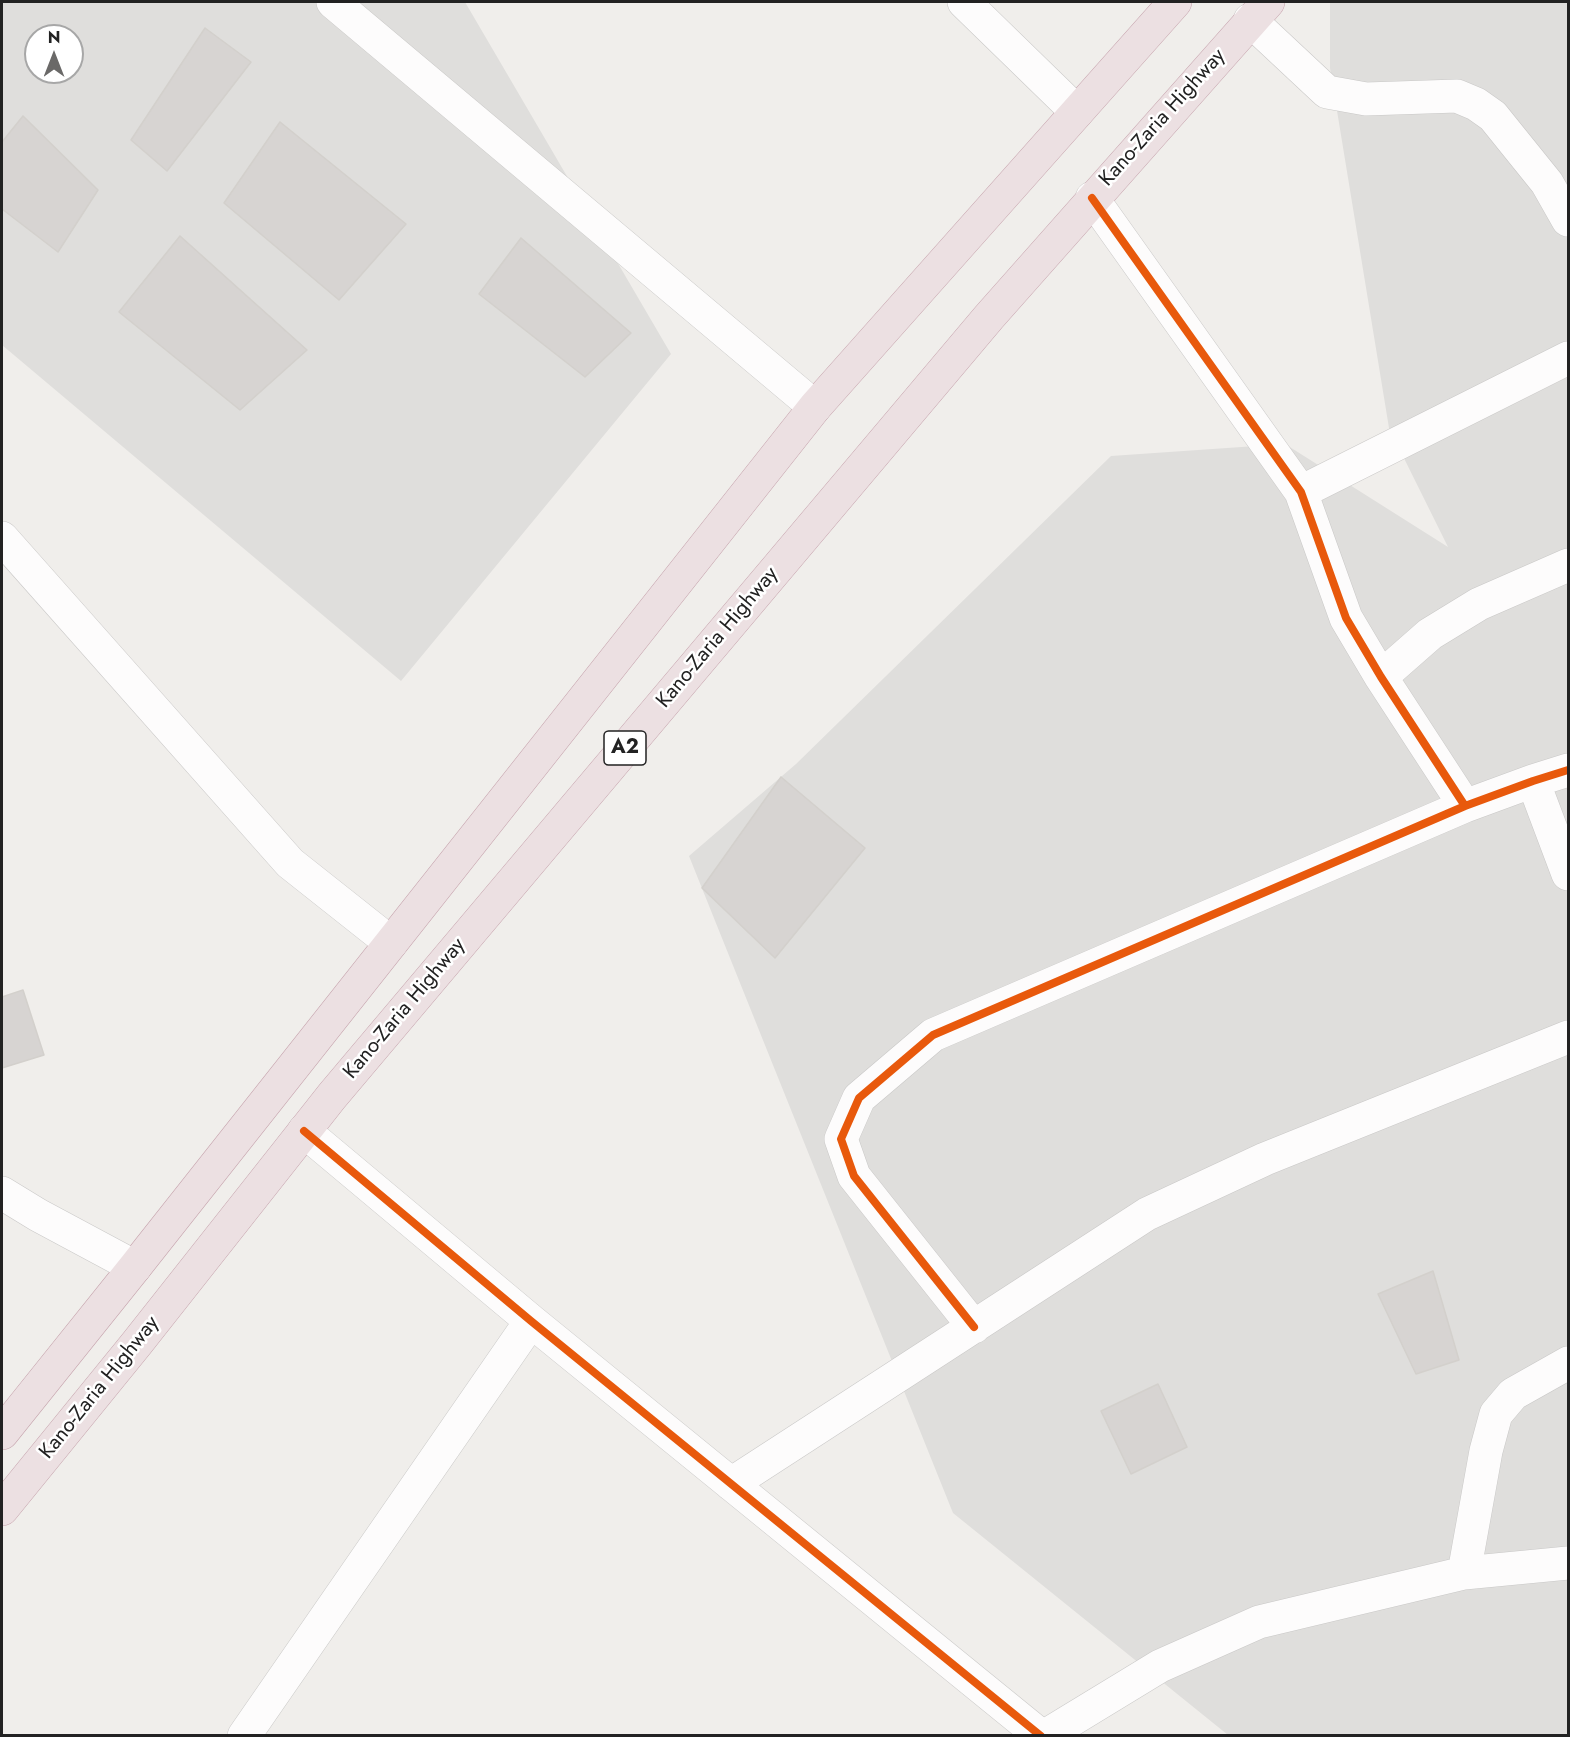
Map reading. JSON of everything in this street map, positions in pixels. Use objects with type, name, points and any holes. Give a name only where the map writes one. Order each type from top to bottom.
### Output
[{"type":"highway","points":[[2,1433],[815,407],[1175,2]]},
{"type":"highway","name":"Kano-Zaria Highway","points":[[2,1509],[137,1343],[347,1077],[943,372],[1092,198],[1259,11]]},
{"type":"street","points":[[333,2],[815,407]]},
{"type":"street","points":[[964,2],[1077,112]]},
{"type":"street","points":[[1259,11],[1327,92],[1366,99],[1457,96],[1476,104],[1493,116],[1520,149],[1547,183],[1569,220]]},
{"type":"street","points":[[1092,198],[1301,492],[1346,618],[1381,677],[1465,806]]},
{"type":"street","points":[[1301,492],[1569,358]]},
{"type":"street","points":[[2,538],[290,863],[391,943]]},
{"type":"street","points":[[1381,677],[1430,634],[1479,604],[1569,565]]},
{"type":"street","points":[[974,1327],[854,1176],[841,1139],[859,1098],[933,1035],[1465,806],[1569,770]]},
{"type":"street","points":[[1533,781],[1569,874]]},
{"type":"street","points":[[731,1484],[1147,1214],[1265,1159],[1569,1037]]},
{"type":"street","points":[[304,1131],[531,1321],[1043,1736],[1160,1666],[1259,1622],[1464,1573],[1569,1563]]},
{"type":"street","points":[[2,1193],[135,1267]]},
{"type":"street","points":[[244,1736],[531,1321]]},
{"type":"street","points":[[1464,1573],[1486,1451],[1496,1414],[1513,1394],[1569,1363]]},
{"type":"shaded area","points":[[2,2],[465,2],[671,354],[401,681],[2,345]]},
{"type":"shaded area","points":[[1330,2],[1568,2],[1568,1735],[1228,1735],[953,1513],[689,856],[796,764],[1111,456],[1285,444],[1448,547],[1389,428],[1330,68]]},
{"type":"building","points":[[205,28],[251,62],[167,171],[131,140]]},
{"type":"building","points":[[23,116],[98,190],[58,252],[2,209],[2,142]]},
{"type":"building","points":[[280,122],[406,224],[339,300],[224,203]]},
{"type":"building","points":[[180,236],[307,350],[240,410],[119,312]]},
{"type":"building","points":[[521,238],[631,333],[585,377],[479,294]]},
{"type":"building","points":[[781,777],[865,848],[775,958],[702,888]]},
{"type":"building","points":[[23,990],[44,1055],[2,1068],[2,997]]},
{"type":"building","points":[[1433,1271],[1459,1360],[1416,1374],[1378,1294]]},
{"type":"building","points":[[1158,1384],[1187,1447],[1131,1474],[1101,1411]]},
{"type":"cycle path","points":[[1092,198],[1301,492],[1346,618],[1381,677],[1465,806]]},
{"type":"cycle path","points":[[974,1327],[854,1176],[841,1139],[859,1098],[933,1035],[1465,806],[1568,770]]},
{"type":"cycle path","points":[[304,1131],[531,1321],[1041,1736]]}]
